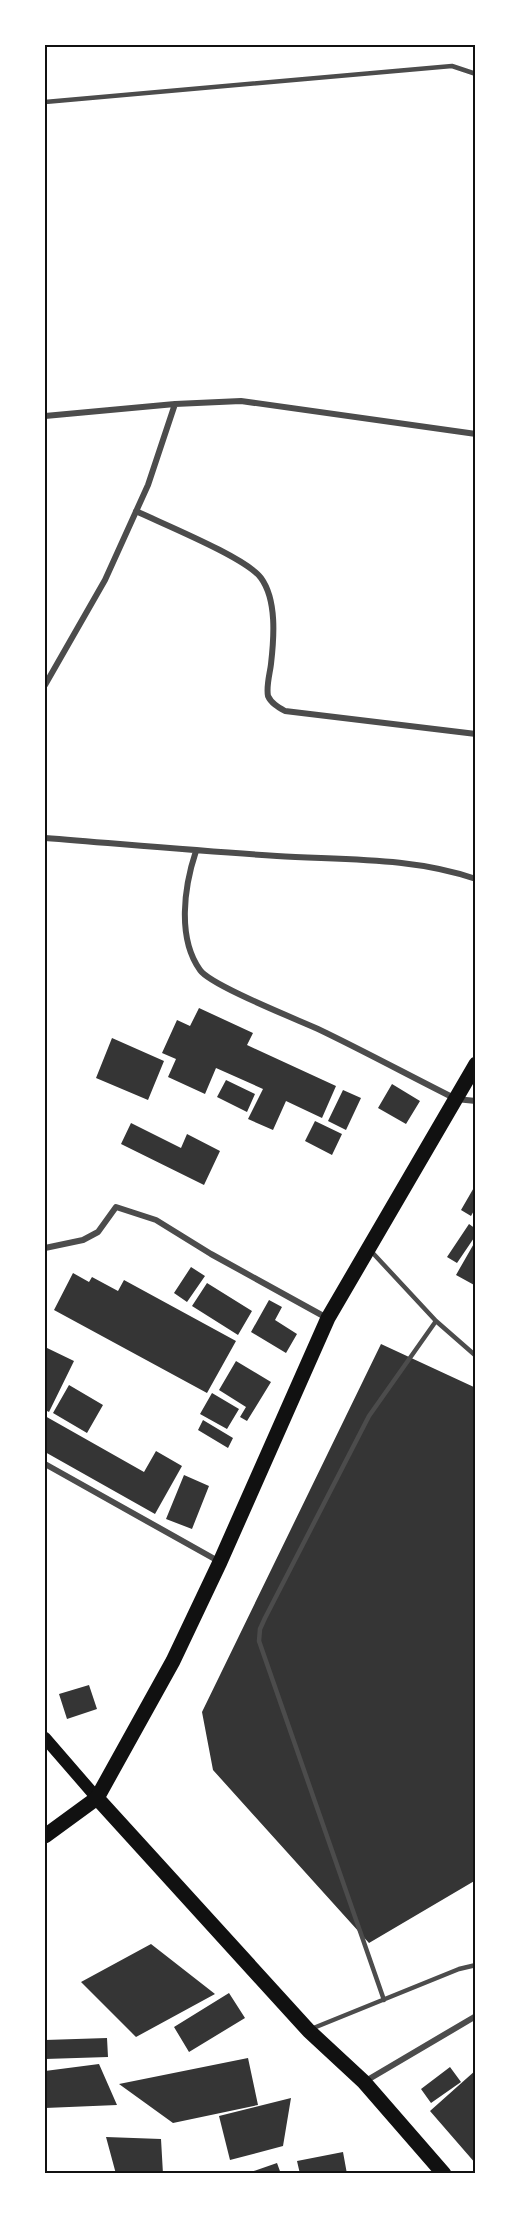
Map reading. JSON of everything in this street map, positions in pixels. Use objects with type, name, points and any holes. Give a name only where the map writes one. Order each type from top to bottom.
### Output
[{"type":"main road","points":[[45,1836],[97,1798],[172,1661],[220,1562],[328,1318],[476,1064]]},
{"type":"main road","points":[[45,1738],[309,2031],[364,2082],[444,2174]]},
{"type":"street","points":[[45,416],[175,404],[242,401],[476,434]]},
{"type":"street","points":[[45,685],[105,580],[148,484],[175,404]]},
{"type":"street","points":[[136,511],[237,560],[254,570],[263,581],[273,617],[268,690],[269,698],[274,704],[285,711],[476,734]]},
{"type":"street","points":[[45,838],[196,851],[403,861],[448,869],[476,879]]},
{"type":"street","points":[[196,851],[186,903],[186,932],[190,954],[201,973],[223,986],[318,1029],[456,1099],[476,1101]]},
{"type":"street","points":[[45,1248],[82,1240],[98,1232],[116,1207],[156,1220],[211,1254],[328,1318]]},
{"type":"street","points":[[45,1464],[220,1562]]},
{"type":"street","points":[[364,2082],[476,2016]]},
{"type":"lane","points":[[45,102],[452,66],[476,74]]},
{"type":"lane","points":[[368,1249],[436,1321],[476,1356]]},
{"type":"lane","points":[[384,2000],[259,1641],[260,1629],[265,1618],[369,1416],[436,1321]]},
{"type":"lane","points":[[309,2031],[459,1969],[476,1965]]},
{"type":"building","points":[[199,1008],[253,1033],[247,1045],[336,1086],[322,1118],[286,1101],[273,1130],[248,1119],[263,1089],[216,1068],[205,1094],[168,1077],[176,1059],[162,1053],[177,1020],[190,1026]]},
{"type":"building","points":[[112,1038],[164,1061],[148,1100],[96,1078]]},
{"type":"building","points":[[226,1080],[255,1094],[247,1112],[217,1097]]},
{"type":"building","points":[[392,1084],[420,1101],[406,1124],[378,1108]]},
{"type":"building","points":[[343,1090],[361,1098],[346,1130],[328,1121]]},
{"type":"building","points":[[315,1121],[342,1134],[332,1155],[305,1141]]},
{"type":"building","points":[[131,1123],[181,1148],[187,1134],[220,1151],[204,1185],[121,1144]]},
{"type":"building","points":[[476,1184],[476,1207],[471,1216],[461,1210]]},
{"type":"building","points":[[469,1224],[476,1229],[476,1235],[457,1263],[447,1257]]},
{"type":"building","points":[[476,1240],[476,1286],[456,1275]]},
{"type":"building","points":[[191,1267],[205,1276],[187,1302],[174,1293]]},
{"type":"building","points":[[73,1273],[89,1282],[92,1277],[118,1291],[124,1280],[236,1341],[207,1393],[54,1310]]},
{"type":"building","points":[[207,1283],[252,1311],[238,1335],[192,1306]]},
{"type":"building","points":[[269,1300],[282,1307],[275,1320],[297,1334],[286,1353],[251,1332]]},
{"type":"building","points":[[381,1344],[476,1388],[476,1880],[369,1943],[213,1770],[202,1712]]},
{"type":"building","points":[[45,1347],[74,1361],[49,1412],[45,1410]]},
{"type":"building","points":[[236,1361],[271,1382],[247,1421],[240,1417],[246,1407],[219,1390]]},
{"type":"building","points":[[69,1385],[103,1405],[87,1433],[53,1413]]},
{"type":"building","points":[[212,1393],[239,1409],[227,1429],[200,1414]]},
{"type":"building","points":[[45,1416],[144,1472],[156,1451],[182,1466],[155,1514],[45,1452]]},
{"type":"building","points":[[203,1420],[233,1438],[228,1448],[198,1430]]},
{"type":"building","points":[[184,1475],[209,1486],[192,1529],[166,1519]]},
{"type":"building","points":[[89,1685],[97,1709],[67,1719],[59,1694]]},
{"type":"building","points":[[151,1944],[215,1994],[136,2037],[81,1982]]},
{"type":"building","points":[[229,1993],[245,2018],[189,2052],[174,2027]]},
{"type":"building","points":[[107,2038],[108,2057],[45,2059],[45,2040]]},
{"type":"building","points":[[248,2058],[258,2105],[173,2123],[119,2084]]},
{"type":"building","points":[[99,2064],[117,2105],[45,2108],[45,2071]]},
{"type":"building","points":[[450,2067],[461,2082],[431,2103],[421,2089]]},
{"type":"building","points":[[476,2070],[476,2164],[430,2111]]},
{"type":"building","points":[[291,2098],[283,2146],[230,2160],[219,2116]]},
{"type":"building","points":[[106,2137],[161,2139],[163,2174],[116,2174]]},
{"type":"building","points":[[343,2152],[347,2174],[300,2174],[297,2161]]},
{"type":"building","points":[[277,2163],[281,2174],[245,2174]]}]
